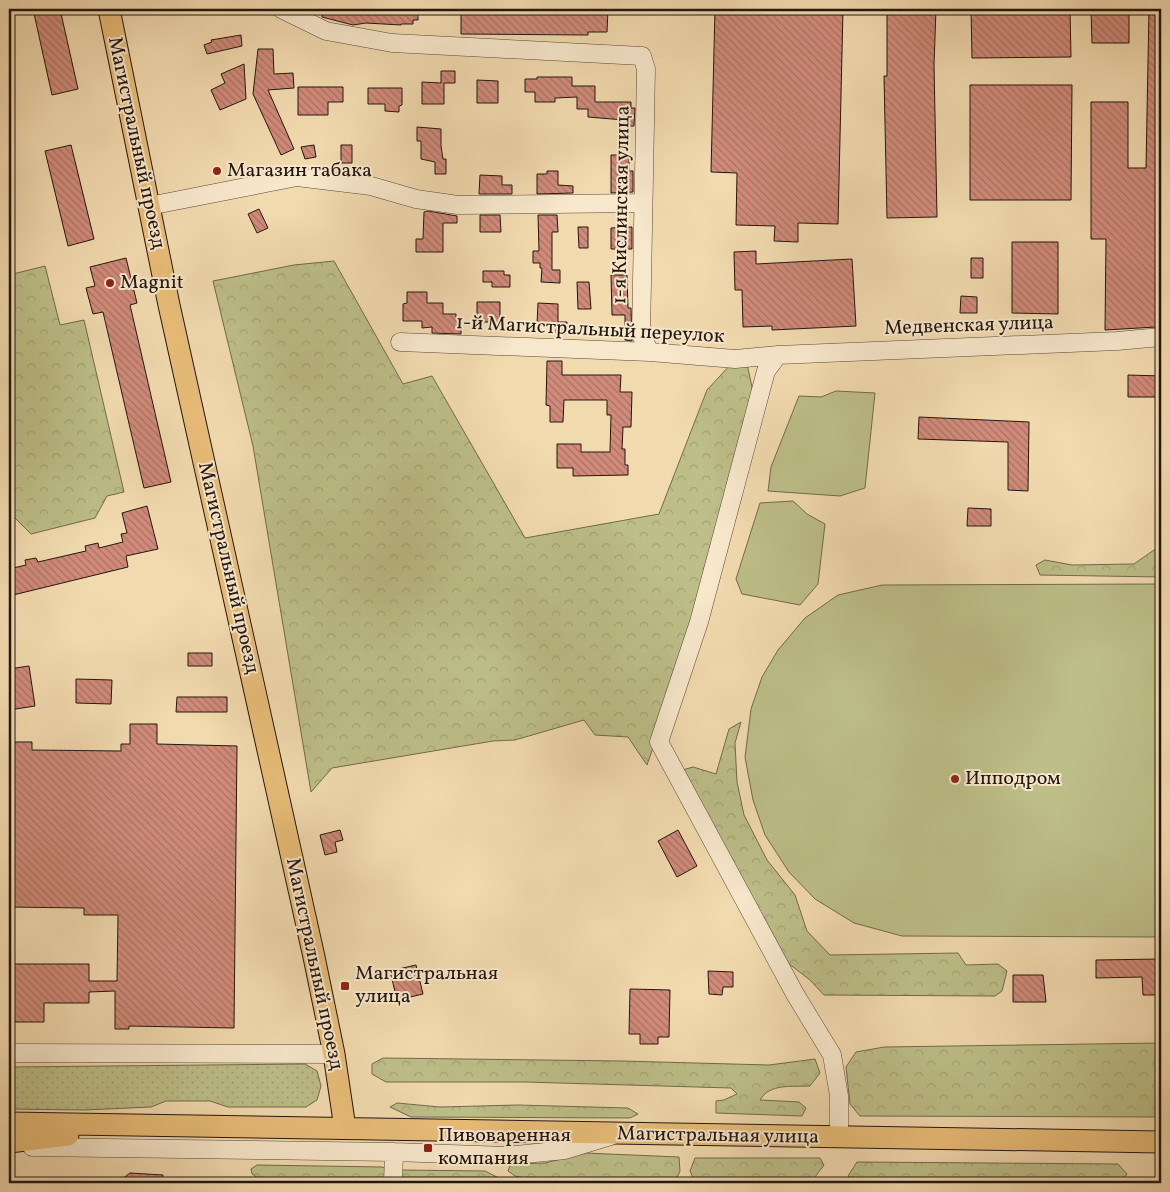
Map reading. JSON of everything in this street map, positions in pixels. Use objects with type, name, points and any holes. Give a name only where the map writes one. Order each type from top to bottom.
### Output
[{"type":"main road","name":"Магистральный проезд","points":[[109,9],[169,305],[334,1054],[345,1128]]},
{"type":"main road","name":"Магистральная улица","points":[[9,1123],[1161,1142]]},
{"type":"main road","name":"Магистральная улица","points":[[9,1142],[155,1126]]},
{"type":"street","name":"1-я Кислинская улица","points":[[281,9],[326,31],[392,44],[642,56],[646,69],[641,335],[650,352]]},
{"type":"street","points":[[149,206],[297,177],[371,186],[416,199],[458,205],[642,203]]},
{"type":"street","name":"Медвенская улица","points":[[778,354],[1117,342],[1161,337]]},
{"type":"street","name":"1-й Магистральный переулок","points":[[400,342],[650,352],[735,359],[778,354]]},
{"type":"street","points":[[778,354],[766,371],[699,622],[660,742],[795,994],[832,1055],[840,1096],[839,1138]]},
{"type":"street","points":[[9,1053],[334,1054]]},
{"type":"street","points":[[9,1146],[394,1152],[506,1156],[535,1155],[565,1150],[618,1134]]},
{"type":"street","points":[[393,1183],[394,1152]]},
{"type":"green space","points":[[334,261],[403,384],[432,376],[525,538],[659,514],[707,390],[744,350],[755,401],[699,614],[647,765],[628,737],[595,735],[584,720],[515,740],[493,741],[332,768],[311,792],[253,446],[213,281],[294,265]]},
{"type":"green space","points":[[45,266],[60,325],[84,320],[124,492],[107,496],[95,518],[31,534],[13,516],[9,501],[9,275]]},
{"type":"green space","points":[[836,391],[875,393],[865,488],[840,496],[768,491],[771,467],[799,396],[821,397]]},
{"type":"green space","points":[[793,501],[807,514],[825,524],[818,584],[800,605],[742,594],[736,579],[760,503]]},
{"type":"green space","points":[[1154,550],[1161,550],[1161,577],[1040,575],[1036,565],[1045,560],[1072,565],[1134,564]]},
{"type":"green space","name":"Ипподром","points":[[1161,584],[1161,937],[902,936],[854,923],[815,899],[789,872],[765,835],[753,800],[745,757],[751,709],[762,677],[778,650],[805,618],[838,595],[882,585]]},
{"type":"green space","points":[[741,722],[735,743],[737,782],[744,815],[767,860],[795,895],[807,931],[830,955],[958,953],[966,965],[998,964],[1007,971],[1002,991],[995,996],[824,995],[810,980],[784,960],[679,771],[693,767],[716,774],[729,729]]},
{"type":"green space","points":[[1161,1043],[1161,1117],[860,1116],[850,1104],[846,1067],[856,1052],[884,1047]]},
{"type":"green space","points":[[383,1058],[769,1065],[815,1059],[820,1073],[810,1086],[775,1088],[760,1100],[799,1102],[806,1108],[802,1116],[716,1113],[716,1101],[724,1100],[737,1094],[731,1088],[525,1082],[386,1082],[372,1074],[372,1064]]},
{"type":"green space","points":[[305,1064],[317,1071],[321,1086],[317,1100],[306,1107],[228,1107],[210,1101],[166,1101],[151,1107],[84,1110],[9,1109],[9,1067]]},
{"type":"green space","points":[[397,1103],[440,1107],[518,1105],[628,1108],[638,1114],[630,1118],[411,1117],[390,1107]]},
{"type":"green space","points":[[585,1153],[679,1157],[680,1171],[675,1182],[528,1179],[515,1176],[508,1171],[510,1166],[514,1164],[545,1163]]},
{"type":"green space","points":[[695,1158],[820,1158],[824,1165],[812,1181],[695,1182],[690,1171]]},
{"type":"green space","points":[[857,1162],[1118,1164],[1127,1174],[1120,1183],[856,1183],[848,1176]]},
{"type":"green space","points":[[257,1165],[382,1167],[390,1170],[389,1176],[383,1180],[258,1178],[252,1174],[251,1169]]},
{"type":"green space","points":[[401,1170],[485,1171],[497,1177],[493,1183],[414,1181],[400,1177]]},
{"type":"building","points":[[33,9],[60,9],[78,89],[52,95]]},
{"type":"building","points":[[322,9],[418,9],[418,20],[413,20],[413,24],[401,25],[366,23],[353,25],[322,17]]},
{"type":"building","points":[[588,9],[608,9],[607,32],[588,32],[588,35],[461,34],[461,13],[588,13]]},
{"type":"building","points":[[715,9],[843,9],[838,224],[798,223],[798,242],[774,241],[775,226],[736,225],[737,173],[711,172]]},
{"type":"building","points":[[887,9],[936,9],[934,65],[937,217],[887,218],[884,76],[887,76]]},
{"type":"building","points":[[971,9],[1070,9],[1071,57],[972,58]]},
{"type":"building","points":[[1091,9],[1129,9],[1129,43],[1092,43]]},
{"type":"building","points":[[1149,9],[1161,9],[1156,327],[1105,330],[1106,239],[1091,239],[1091,102],[1128,102],[1128,168],[1146,168]]},
{"type":"building","points":[[241,35],[242,46],[207,54],[204,45],[212,42],[211,40]]},
{"type":"building","points":[[258,49],[273,49],[274,74],[293,73],[294,88],[268,90],[294,149],[281,155],[253,94]]},
{"type":"building","points":[[244,64],[246,99],[220,110],[211,90],[225,83],[221,74]]},
{"type":"building","points":[[441,71],[455,71],[455,83],[444,83],[444,104],[422,104],[422,82],[441,83]]},
{"type":"building","points":[[537,77],[572,77],[572,86],[595,86],[595,102],[631,102],[631,108],[635,108],[634,126],[624,126],[624,120],[588,117],[588,109],[577,109],[577,97],[555,98],[555,102],[535,102],[535,92],[525,92],[525,79],[537,79]]},
{"type":"building","points":[[477,80],[498,81],[498,103],[477,103]]},
{"type":"building","points":[[970,85],[1072,85],[1071,200],[970,200]]},
{"type":"building","points":[[298,87],[343,87],[343,102],[328,102],[328,115],[298,115]]},
{"type":"building","points":[[368,88],[402,88],[402,105],[399,106],[399,112],[385,111],[385,104],[368,104]]},
{"type":"building","points":[[417,127],[441,129],[441,146],[443,159],[446,159],[446,174],[435,174],[435,162],[421,159],[421,141],[417,141]]},
{"type":"building","points":[[71,145],[94,239],[68,246],[45,151]]},
{"type":"building","points":[[314,145],[316,157],[305,159],[301,147]]},
{"type":"building","points":[[341,145],[352,145],[352,163],[341,163]]},
{"type":"building","points":[[611,155],[629,155],[629,171],[633,171],[633,192],[611,193]]},
{"type":"building","points":[[547,171],[558,171],[558,185],[573,186],[573,193],[537,194],[537,174],[547,174]]},
{"type":"building","points":[[480,175],[502,176],[502,185],[512,185],[512,194],[479,194]]},
{"type":"building","points":[[259,209],[268,228],[257,233],[248,214]]},
{"type":"building","points":[[424,212],[457,216],[457,223],[443,223],[443,252],[416,252],[416,239],[423,239]]},
{"type":"building","points":[[480,215],[500,215],[501,232],[480,232]]},
{"type":"building","points":[[538,215],[557,215],[558,232],[552,232],[552,270],[560,270],[560,283],[541,282],[542,268],[540,268],[540,263],[533,263],[533,251],[539,251]]},
{"type":"building","points":[[578,227],[588,227],[588,248],[579,248]]},
{"type":"building","points":[[632,227],[632,249],[611,249],[611,228]]},
{"type":"building","points":[[1012,242],[1058,242],[1058,314],[1012,313]]},
{"type":"building","points":[[756,251],[756,264],[852,259],[856,326],[772,330],[772,326],[743,327],[742,290],[735,290],[734,252]]},
{"type":"building","points":[[126,258],[137,303],[130,305],[171,482],[144,488],[103,312],[93,314],[86,288],[95,286],[90,267]]},
{"type":"building","points":[[971,258],[983,258],[983,278],[971,278]]},
{"type":"building","points":[[483,271],[504,271],[504,275],[510,275],[510,287],[492,287],[492,282],[483,282]]},
{"type":"building","points":[[611,275],[627,275],[632,341],[625,340],[625,315],[612,315]]},
{"type":"building","points":[[577,282],[589,282],[591,309],[578,309]]},
{"type":"building","points":[[407,292],[427,292],[427,303],[443,303],[443,314],[456,314],[456,318],[461,318],[461,334],[432,333],[432,327],[422,328],[422,321],[403,321],[403,304],[407,303]]},
{"type":"building","points":[[961,296],[977,297],[977,313],[960,313]]},
{"type":"building","points":[[477,302],[500,302],[500,322],[477,322]]},
{"type":"building","points":[[538,303],[558,304],[558,322],[567,322],[566,334],[556,333],[556,325],[537,324]]},
{"type":"building","points":[[547,361],[562,361],[562,375],[621,375],[620,392],[632,392],[631,427],[623,427],[622,449],[625,449],[625,465],[628,465],[628,475],[573,476],[573,468],[557,468],[557,444],[581,444],[581,452],[610,452],[611,415],[607,415],[607,400],[564,400],[563,422],[550,422],[550,406],[546,405]]},
{"type":"building","points":[[1128,375],[1161,376],[1161,397],[1128,397]]},
{"type":"building","points":[[919,417],[1029,422],[1028,491],[1008,490],[1008,442],[918,439]]},
{"type":"building","points":[[147,506],[158,549],[126,556],[128,567],[9,596],[9,569],[26,565],[25,560],[36,558],[38,562],[86,551],[85,546],[98,543],[99,548],[123,542],[121,534],[127,533],[122,513]]},
{"type":"building","points":[[968,508],[991,509],[991,526],[967,526]]},
{"type":"building","points":[[188,653],[212,653],[212,666],[188,666]]},
{"type":"building","points":[[29,666],[35,706],[9,710],[9,669]]},
{"type":"building","points":[[76,679],[112,680],[111,704],[76,703]]},
{"type":"building","points":[[177,697],[227,697],[227,712],[176,712]]},
{"type":"building","points":[[130,724],[157,724],[157,744],[237,746],[234,1028],[129,1026],[129,1029],[115,1029],[115,991],[89,992],[89,1003],[44,1003],[44,1022],[14,1022],[14,1003],[9,1003],[9,964],[89,964],[89,981],[117,981],[118,915],[84,915],[84,908],[9,907],[9,742],[32,742],[32,750],[121,751],[121,744],[130,744]]},
{"type":"building","points":[[340,830],[343,840],[335,842],[337,852],[325,855],[320,835]]},
{"type":"building","points":[[678,830],[697,866],[677,877],[658,841]]},
{"type":"building","points":[[1161,959],[1161,995],[1143,995],[1142,977],[1096,978],[1096,960]]},
{"type":"building","points":[[416,965],[423,994],[397,1000],[390,971]]},
{"type":"building","points":[[708,971],[733,972],[733,987],[723,987],[722,995],[709,994]]},
{"type":"building","points":[[1013,975],[1043,975],[1046,1002],[1013,1002]]},
{"type":"building","points":[[630,989],[670,990],[669,1037],[658,1037],[658,1044],[640,1044],[640,1034],[629,1034]]},
{"type":"building","points":[[130,1173],[163,1175],[162,1183],[117,1183]]},
{"type":"place","name":"Магазин табака","points":[[217,171]]},
{"type":"place","name":"Magnit","points":[[110,283]]},
{"type":"place","name":"Ипподром","points":[[955,779]]},
{"type":"place","name":"Магистральная улица","points":[[345,986]]},
{"type":"place","name":"Пивоваренная компания","points":[[428,1148]]}]
